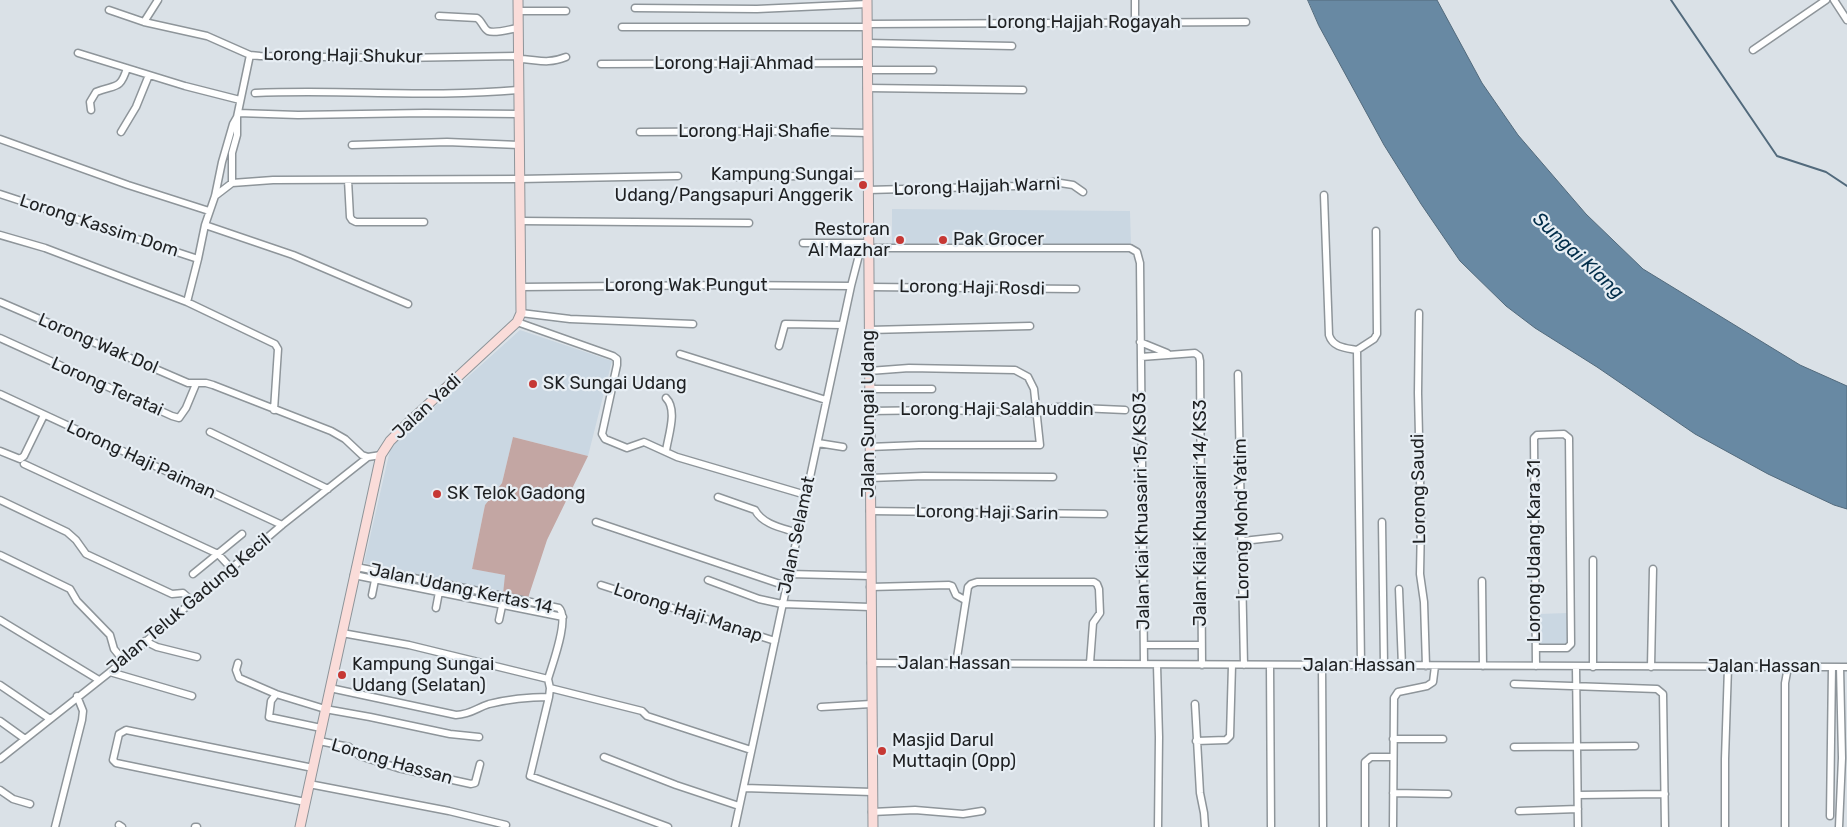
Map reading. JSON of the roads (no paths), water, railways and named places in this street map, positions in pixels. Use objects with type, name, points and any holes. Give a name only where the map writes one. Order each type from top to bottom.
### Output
[{"type":"street","points":[[144,22],[158,0]]},
{"type":"street","points":[[518,0],[517,58],[521,287],[521,312],[518,322],[617,359],[602,434],[605,439],[627,448],[644,442],[677,456],[806,495]]},
{"type":"street","points":[[1135,0],[1135,22]]},
{"type":"street","points":[[1753,50],[1826,0]]},
{"type":"street","points":[[1834,0],[1847,20]]},
{"type":"street","points":[[635,8],[757,9],[867,2]]},
{"type":"street","name":"Jalan Sungai Udang","points":[[867,2],[872,827]]},
{"type":"street","name":"Lorong Haji Shukur","points":[[109,10],[144,22],[207,36],[250,55],[294,57],[517,58],[547,62],[566,57]]},
{"type":"street","points":[[518,12],[566,11]]},
{"type":"street","points":[[439,16],[477,18],[491,32],[518,28]]},
{"type":"street","name":"Lorong Hajjah Rogayah","points":[[867,26],[1246,22]]},
{"type":"street","points":[[622,27],[867,26]]},
{"type":"street","points":[[867,43],[1012,46]]},
{"type":"street","points":[[78,53],[240,100]]},
{"type":"street","points":[[232,183],[232,153],[237,135],[240,100],[250,55]]},
{"type":"street","name":"Lorong Haji Ahmad","points":[[601,64],[867,66],[934,70]]},
{"type":"street","points":[[91,110],[90,102],[96,92],[118,86],[123,80],[127,68]]},
{"type":"street","points":[[121,132],[136,107],[149,75]]},
{"type":"street","points":[[867,88],[1024,90]]},
{"type":"street","points":[[255,93],[336,91],[478,93],[518,90]]},
{"type":"street","points":[[238,115],[518,114]]},
{"type":"street","points":[[187,302],[222,162],[233,124],[238,115]]},
{"type":"street","name":"Lorong Haji Shafie","points":[[640,132],[770,130],[868,133]]},
{"type":"street","points":[[0,139],[128,186],[209,211]]},
{"type":"street","points":[[352,145],[446,142],[519,145]]},
{"type":"street","points":[[735,177],[868,175]]},
{"type":"street","points":[[215,196],[232,183],[273,180],[678,176]]},
{"type":"street","points":[[348,180],[350,217],[352,220],[356,222],[424,222]]},
{"type":"street","name":"Lorong Hajjah Warni","points":[[868,190],[1016,186],[1054,182],[1073,185],[1083,192]]},
{"type":"street","name":"Lorong Kassim Dom","points":[[0,194],[198,259]]},
{"type":"street","points":[[1324,195],[1329,335],[1334,343],[1339,346],[1357,350],[1374,339],[1377,334],[1376,231]]},
{"type":"street","points":[[520,221],[748,224]]},
{"type":"street","points":[[205,225],[293,255],[408,304]]},
{"type":"street","points":[[0,236],[45,248],[187,302],[276,344],[278,350],[274,410]]},
{"type":"street","points":[[803,243],[868,245]]},
{"type":"street","name":"Jalan Selamat","points":[[735,827],[850,286],[859,255],[868,245]]},
{"type":"street","name":"Jalan Kiai Khuasairi 15/KS03","points":[[868,245],[1134,249],[1137,252],[1140,264],[1144,664]]},
{"type":"street","name":"Lorong Wak Pungut","points":[[521,287],[850,286]]},
{"type":"street","name":"Lorong Haji Rosdi","points":[[868,287],[1076,290]]},
{"type":"street","name":"Lorong Wak Dol","points":[[0,302],[188,383],[213,385],[331,431],[345,439],[362,455],[368,457]]},
{"type":"street","points":[[521,312],[570,319],[693,324]]},
{"type":"street","name":"Lorong Saudi","points":[[1419,313],[1420,574],[1424,602],[1426,666]]},
{"type":"street","name":"Jalan Yadi","points":[[300,827],[381,455],[390,441],[408,422],[518,322]]},
{"type":"street","points":[[779,346],[785,324],[842,325]]},
{"type":"street","points":[[869,330],[1030,326]]},
{"type":"street","name":"Lorong Teratai","points":[[0,338],[179,418],[183,414],[196,384]]},
{"type":"street","points":[[1140,342],[1170,354]]},
{"type":"street","points":[[1357,350],[1361,665]]},
{"type":"street","name":"Jalan Kiai Khuasairi 14/KS3","points":[[1170,354],[1195,353],[1200,361],[1202,665]]},
{"type":"street","points":[[680,354],[826,400]]},
{"type":"street","points":[[1140,357],[1170,354]]},
{"type":"street","points":[[869,371],[909,368],[1015,370],[1028,377],[1034,390],[1040,445],[869,447]]},
{"type":"street","name":"Lorong Mohd Yatim","points":[[1238,374],[1243,541],[1244,665]]},
{"type":"street","points":[[869,388],[932,389]]},
{"type":"street","name":"Lorong Haji Paiman","points":[[0,394],[282,525]]},
{"type":"street","points":[[666,398],[670,402],[672,410],[666,451]]},
{"type":"street","name":"Lorong Haji Salahuddin","points":[[869,411],[943,410],[1038,413],[1057,408],[1125,410]]},
{"type":"street","points":[[0,451],[20,459],[24,456],[44,415]]},
{"type":"street","points":[[210,432],[328,489]]},
{"type":"street","name":"Lorong Udang Kara 31","points":[[1536,648],[1567,648],[1571,644],[1569,438],[1564,434],[1535,436],[1536,666]]},
{"type":"street","points":[[818,443],[843,447]]},
{"type":"street","name":"Jalan Teluk Gadung Kecil","points":[[0,759],[110,672],[282,525],[368,457],[381,455]]},
{"type":"street","points":[[24,464],[218,554],[231,568]]},
{"type":"street","points":[[870,478],[924,476],[1053,477]]},
{"type":"street","points":[[718,497],[755,510],[758,517],[764,521],[798,532]]},
{"type":"street","points":[[0,500],[67,532],[76,540],[86,554],[172,594],[183,593],[192,601]]},
{"type":"street","name":"Lorong Haji Sarin","points":[[870,511],[1104,514]]},
{"type":"street","points":[[596,522],[786,586]]},
{"type":"street","points":[[1382,522],[1384,665]]},
{"type":"street","points":[[193,574],[242,534]]},
{"type":"street","points":[[1243,541],[1279,537]]},
{"type":"street","points":[[0,555],[70,589],[77,601],[110,635],[114,649],[123,660]]},
{"type":"street","points":[[1593,560],[1593,667]]},
{"type":"street","points":[[1652,667],[1653,568]]},
{"type":"street","points":[[355,571],[375,580],[502,606],[563,615],[563,627],[548,679],[549,697],[530,776],[668,827]]},
{"type":"street","name":"Jalan Udang Kertas 14","points":[[355,571],[450,584],[560,608],[563,615]]},
{"type":"street","points":[[789,574],[870,576]]},
{"type":"street","points":[[372,595],[375,580]]},
{"type":"street","points":[[708,580],[759,599],[782,604],[870,607]]},
{"type":"street","points":[[1482,581],[1483,666]]},
{"type":"street","points":[[956,664],[968,587],[977,582],[1094,582],[1097,584],[1100,613],[1093,623],[1090,663]]},
{"type":"street","name":"Lorong Haji Manap","points":[[601,585],[774,641]]},
{"type":"street","points":[[870,586],[949,585],[952,586],[956,595],[965,600]]},
{"type":"street","points":[[1399,588],[1402,666]]},
{"type":"street","points":[[436,608],[439,592]]},
{"type":"street","points":[[499,620],[502,606]]},
{"type":"street","points":[[0,620],[99,680]]},
{"type":"street","points":[[342,633],[409,645],[548,679]]},
{"type":"street","points":[[145,641],[157,647],[197,657]]},
{"type":"street","points":[[1144,645],[1201,647]]},
{"type":"street","points":[[238,663],[236,670],[239,678],[276,694],[325,709],[450,734],[479,737]]},
{"type":"street","name":"Jalan Hassan","points":[[871,663],[1090,663],[1144,664],[1157,668],[1202,665],[1231,668],[1244,665],[1322,668],[1384,665],[1652,667],[1728,670],[1787,670],[1832,667],[1842,669]]},
{"type":"street","points":[[1270,666],[1271,827]]},
{"type":"street","points":[[1393,827],[1394,698],[1398,692],[1427,686],[1432,682],[1435,666]]},
{"type":"street","points":[[1576,667],[1578,827]]},
{"type":"street","points":[[1830,816],[1832,667]]},
{"type":"street","points":[[1157,668],[1159,737],[1158,827]]},
{"type":"street","points":[[1196,740],[1226,740],[1230,736],[1231,668]]},
{"type":"street","points":[[1322,668],[1323,827]]},
{"type":"street","points":[[1839,827],[1842,758],[1840,680],[1842,669]]},
{"type":"street","points":[[1725,827],[1728,670]]},
{"type":"street","points":[[1784,827],[1787,670]]},
{"type":"street","points":[[110,672],[192,696]]},
{"type":"street","points":[[1514,684],[1657,689],[1663,694],[1666,827]]},
{"type":"street","points":[[0,685],[50,719]]},
{"type":"street","points":[[330,688],[456,715],[469,714],[487,704],[520,698],[549,697]]},
{"type":"street","points":[[550,688],[642,711],[656,719],[751,750]]},
{"type":"street","points":[[276,694],[271,701],[269,717],[321,728]]},
{"type":"street","points":[[55,827],[84,711],[78,696]]},
{"type":"street","points":[[821,707],[871,704]]},
{"type":"street","points":[[1195,704],[1200,793],[1205,827]]},
{"type":"street","points":[[0,721],[25,739]]},
{"type":"street","points":[[305,802],[116,763],[114,756],[119,734],[126,730],[313,768]]},
{"type":"street","points":[[1393,739],[1443,739]]},
{"type":"street","name":"Lorong Hassan","points":[[319,741],[349,747],[360,756],[398,768],[471,784],[476,783],[480,764]]},
{"type":"street","points":[[1514,747],[1635,746]]},
{"type":"street","points":[[604,757],[676,785],[739,806]]},
{"type":"street","points":[[1365,827],[1365,762],[1371,757],[1393,757]]},
{"type":"street","points":[[309,784],[449,811],[506,825]]},
{"type":"street","points":[[744,788],[872,792]]},
{"type":"street","points":[[0,790],[13,799],[30,804]]},
{"type":"street","points":[[1393,793],[1448,794]]},
{"type":"street","points":[[1578,795],[1665,794]]},
{"type":"street","points":[[1519,811],[1578,809]]},
{"type":"street","points":[[872,812],[915,810],[963,814],[982,810]]},
{"type":"water","name":"Sungai Klang","points":[[1308,0],[1437,0],[1482,83],[1518,135],[1586,214],[1643,269],[1800,365],[1847,386],[1847,509],[1834,505],[1768,474],[1695,434],[1597,367],[1535,328],[1506,306],[1460,261],[1421,204],[1384,145],[1319,26]]},
{"type":"waterway","points":[[1671,0],[1777,156],[1826,172],[1847,186]]},
{"type":"place","name":"Kampung Sungai Udang/Pangsapuri Anggerik","points":[[863,185]]},
{"type":"place","name":"Restoran Al Mazhar","points":[[900,240]]},
{"type":"place","name":"Pak Grocer","points":[[943,240]]},
{"type":"place","name":"SK Sungai Udang","points":[[533,384]]},
{"type":"place","name":"SK Telok Gadong","points":[[437,494]]},
{"type":"place","name":"Kampung Sungai Udang (Selatan)","points":[[342,675]]},
{"type":"place","name":"Masjid Darul Muttaqin (Opp)","points":[[882,751]]}]
